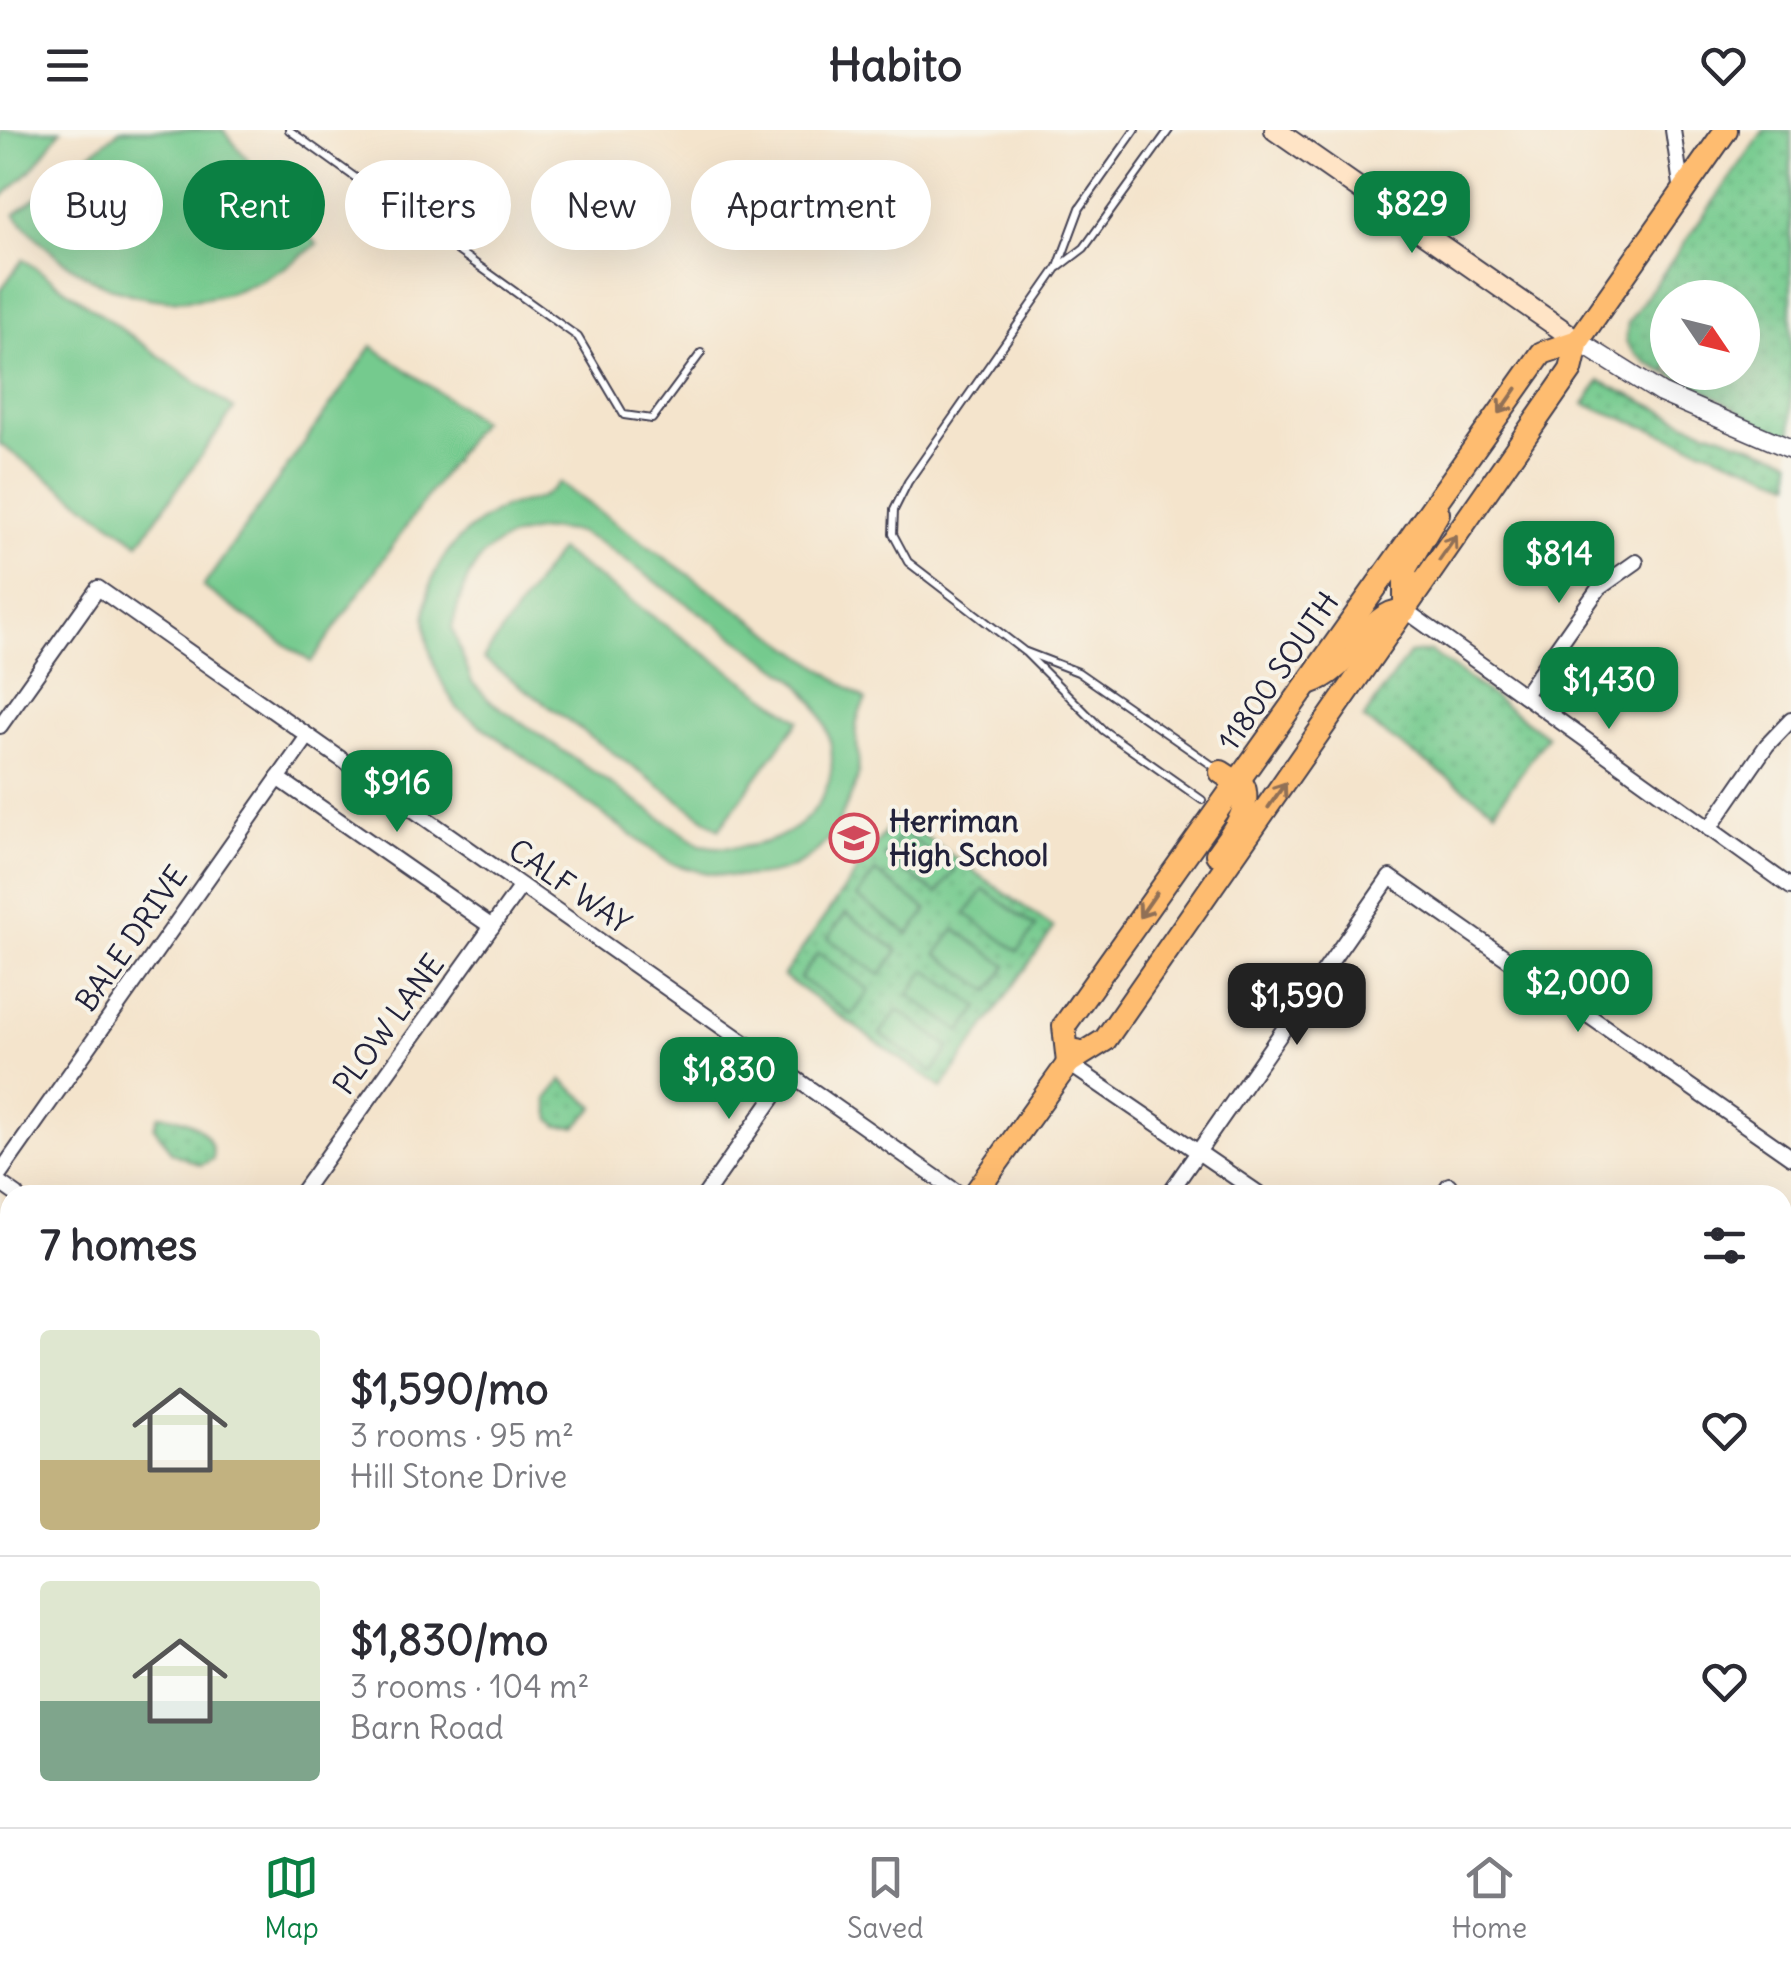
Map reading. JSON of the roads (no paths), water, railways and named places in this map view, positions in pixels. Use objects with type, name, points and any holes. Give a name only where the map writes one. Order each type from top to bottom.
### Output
[{"type":"main road","points":[[1275,130],[1578,341]]},
{"type":"main road","name":"11800 SOUTH","points":[[981,1185],[1068,1063],[1105,1040],[1571,370],[1578,341],[1726,130]]},
{"type":"main road","name":"11800 SOUTH","points":[[1068,1063],[1064,1026],[1204,825],[1229,777],[1308,684],[1394,554],[1454,478],[1542,352],[1578,341]]},
{"type":"main road","points":[[1308,684],[1328,677],[1346,662],[1380,617],[1405,610],[1405,569],[1424,543],[1454,478]]},
{"type":"main road","points":[[1068,1063],[1239,821],[1247,797],[1229,777]]},
{"type":"main road","points":[[1202,800],[1204,825]]},
{"type":"street","points":[[1672,130],[1682,192]]},
{"type":"street","points":[[1578,341],[1660,394],[1791,448]]},
{"type":"street","points":[[1524,695],[1599,588],[1636,562]]},
{"type":"street","name":"CALF WAY","points":[[0,726],[98,588],[947,1185]]},
{"type":"street","points":[[1405,610],[1791,886]]},
{"type":"street","points":[[1708,829],[1767,745],[1791,720]]},
{"type":"street","name":"BALE DRIVE","points":[[0,1172],[308,736]]},
{"type":"street","points":[[278,778],[492,927]]},
{"type":"street","points":[[1175,1185],[1390,877],[1791,1156]]},
{"type":"street","name":"PLOW LANE","points":[[307,1185],[521,886]]},
{"type":"street","points":[[1068,1063],[1247,1185]]},
{"type":"street","points":[[712,1185],[790,1074]]},
{"type":"lane","points":[[289,130],[578,337],[624,414],[652,419],[701,353]]},
{"type":"lane","points":[[1135,130],[1080,208],[1058,267],[908,482],[894,510],[893,534],[908,562],[1025,652],[1104,730],[1202,800]]},
{"type":"lane","points":[[1058,267],[1084,248],[1169,130]]},
{"type":"lane","points":[[1025,652],[1078,672],[1229,777]]},
{"type":"place","name":"Herriman High School","points":[[854,838]]}]
